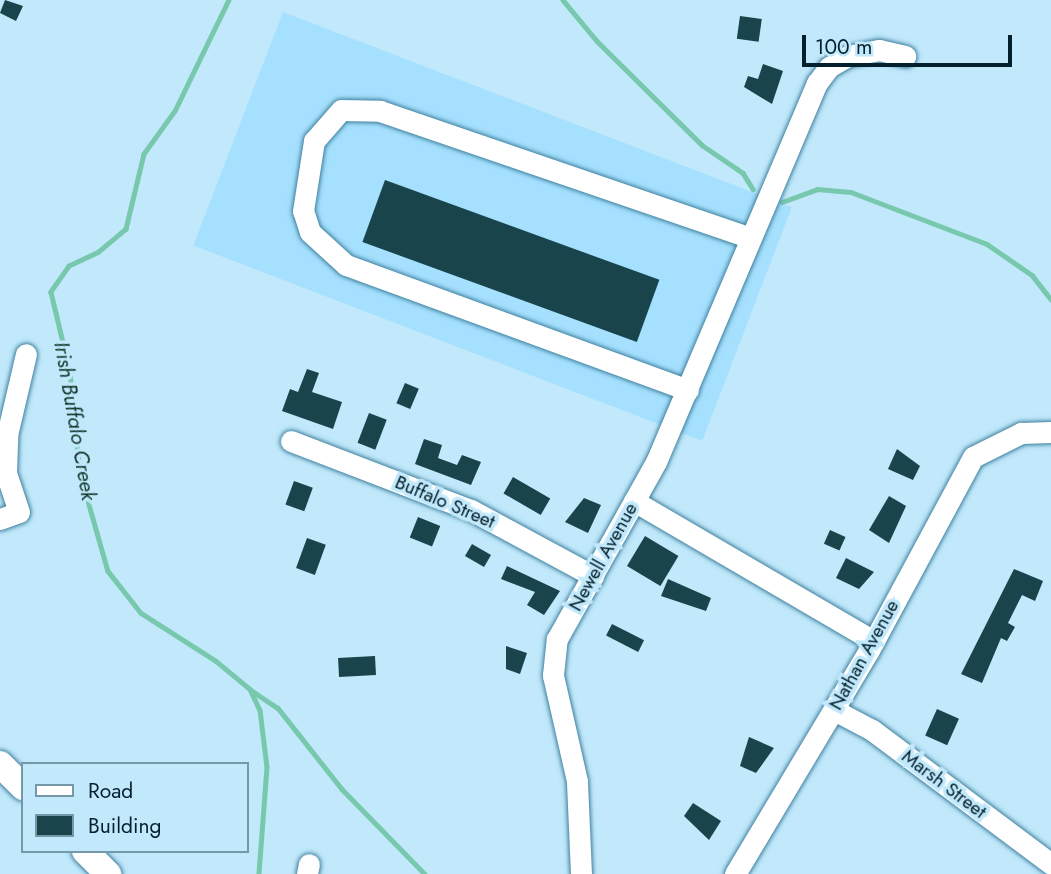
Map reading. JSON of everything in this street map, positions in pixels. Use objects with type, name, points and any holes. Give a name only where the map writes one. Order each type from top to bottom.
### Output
[{"type":"main road","points":[[0,764],[21,785]]},
{"type":"main road","points":[[87,853],[108,874]]},
{"type":"street","name":"Newell Avenue","points":[[581,874],[577,781],[553,675],[557,639],[634,501],[688,390],[817,83],[829,67],[863,52],[905,55]]},
{"type":"street","points":[[688,390],[411,291],[326,251],[310,232],[303,211],[314,141],[341,110],[380,111],[746,247]]},
{"type":"street","points":[[0,519],[19,512],[6,473],[7,435],[26,354]]},
{"type":"street","name":"Nathan Avenue","points":[[735,874],[874,641],[960,475],[973,457],[996,441],[1021,433],[1051,432]]},
{"type":"street","name":"Buffalo Street","points":[[291,441],[471,510],[593,576]]},
{"type":"street","points":[[634,501],[874,641]]},
{"type":"street","name":"Marsh Street","points":[[834,710],[872,730],[1051,864]]},
{"type":"shaded area","points":[[283,12],[792,207],[702,441],[193,245]]},
{"type":"building","points":[[5,0],[23,6],[16,21],[0,13]]},
{"type":"building","points":[[740,16],[762,19],[759,42],[737,39]]},
{"type":"building","points":[[763,64],[783,71],[772,104],[744,87],[748,76],[758,79]]},
{"type":"building","points":[[385,180],[659,280],[637,342],[362,242]]},
{"type":"building","points":[[307,369],[319,373],[312,392],[342,402],[333,429],[282,411],[290,389],[298,392]]},
{"type":"building","points":[[405,383],[419,389],[410,409],[396,403]]},
{"type":"building","points":[[369,413],[387,420],[375,450],[358,443]]},
{"type":"building","points":[[424,439],[442,445],[438,458],[457,465],[462,455],[481,462],[471,485],[415,464]]},
{"type":"building","points":[[897,449],[920,466],[913,480],[888,469]]},
{"type":"building","points":[[513,477],[550,498],[541,515],[504,493]]},
{"type":"building","points":[[294,481],[313,488],[304,511],[285,504]]},
{"type":"building","points":[[889,496],[906,506],[889,543],[869,530]]},
{"type":"building","points":[[584,498],[601,505],[588,533],[565,522]]},
{"type":"building","points":[[418,517],[440,526],[432,546],[410,537]]},
{"type":"building","points":[[830,530],[846,537],[839,551],[824,544]]},
{"type":"building","points":[[645,536],[678,556],[660,586],[627,566]]},
{"type":"building","points":[[307,538],[326,545],[315,575],[296,568]]},
{"type":"building","points":[[472,544],[491,555],[484,567],[465,556]]},
{"type":"building","points":[[846,558],[874,572],[859,589],[836,578]]},
{"type":"building","points":[[507,566],[560,591],[544,615],[527,605],[535,592],[501,579]]},
{"type":"building","points":[[1014,569],[1043,581],[1035,601],[1022,595],[1008,623],[1015,627],[1007,641],[1001,638],[982,683],[961,674]]},
{"type":"building","points":[[668,579],[711,598],[706,611],[661,596]]},
{"type":"building","points":[[612,624],[644,640],[638,652],[606,636]]},
{"type":"building","points":[[506,646],[527,653],[520,674],[506,669]]},
{"type":"building","points":[[375,656],[376,675],[339,677],[338,658]]},
{"type":"building","points":[[937,709],[959,719],[947,745],[925,735]]},
{"type":"building","points":[[749,737],[774,748],[756,773],[740,766]]},
{"type":"building","points":[[693,803],[721,821],[709,840],[684,816]]},
{"type":"waterway","name":"Irish Buffalo Creek","points":[[229,0],[175,111],[144,154],[126,229],[99,252],[69,266],[51,292],[70,372],[80,473],[108,571],[141,613],[216,661],[250,689],[260,710],[267,767],[259,874]]},
{"type":"waterway","points":[[563,0],[597,41],[702,145],[743,173],[753,189]]},
{"type":"waterway","points":[[782,202],[817,189],[851,192],[987,244],[1032,275],[1051,299]]},
{"type":"waterway","points":[[251,690],[278,708],[342,789],[425,874]]}]
